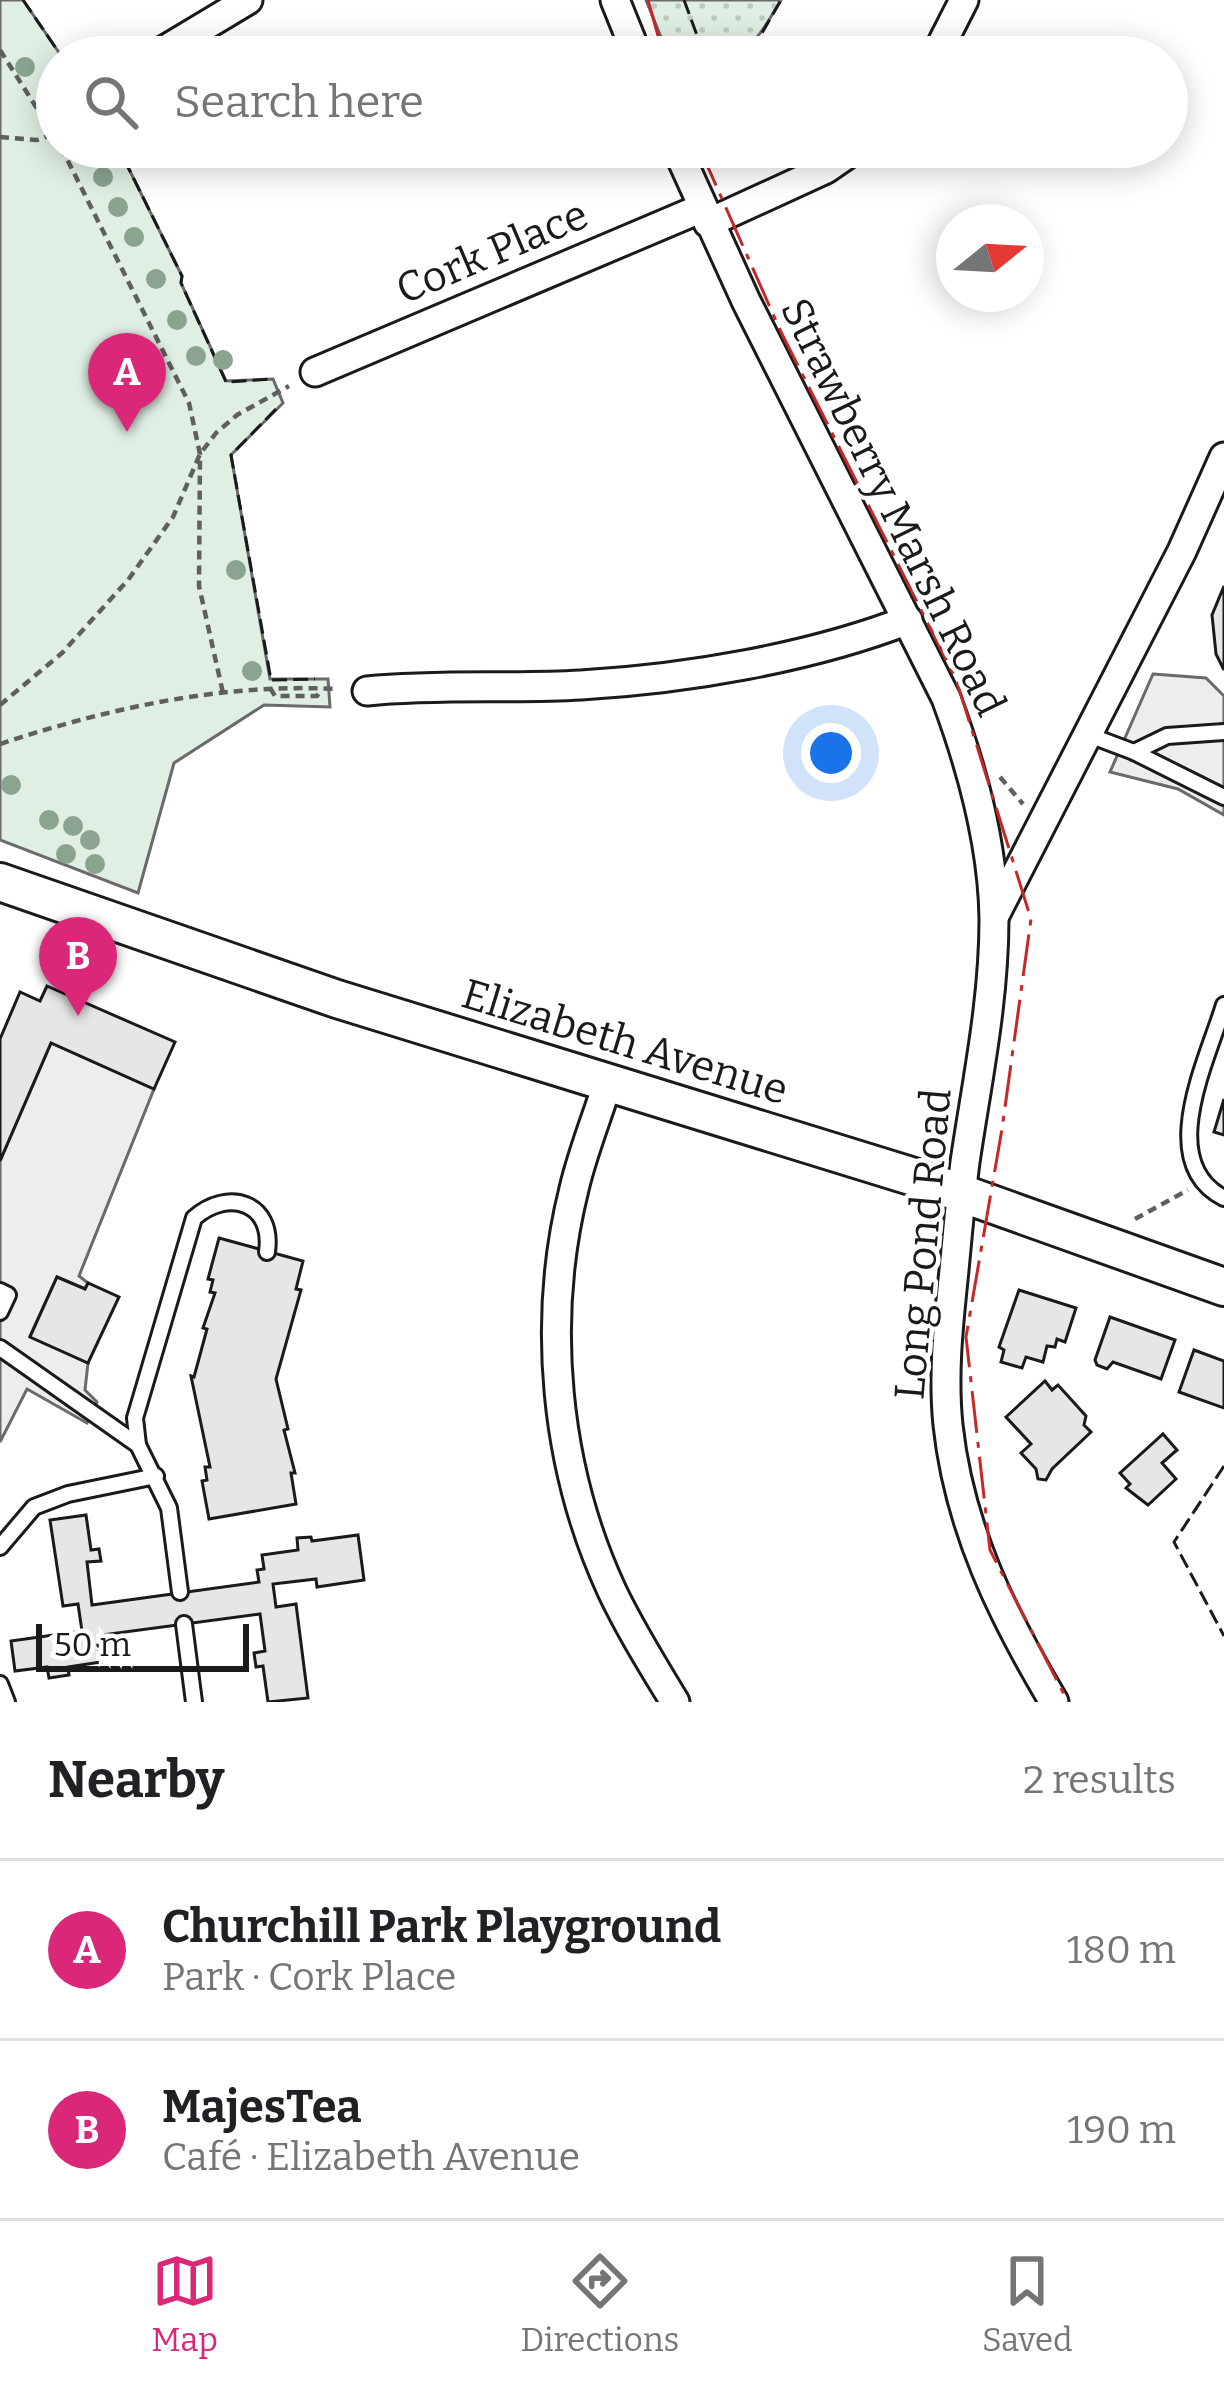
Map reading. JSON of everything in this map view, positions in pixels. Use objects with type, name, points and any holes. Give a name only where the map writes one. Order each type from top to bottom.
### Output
[{"type":"main road","name":"Elizabeth Avenue","points":[[0,882],[212,958],[962,1195],[1224,1287]]},
{"type":"street","points":[[187,36],[248,0]]},
{"type":"street","points":[[615,0],[630,36]]},
{"type":"street","points":[[946,36],[964,0]]},
{"type":"street","name":"Strawberry Marsh Road","points":[[685,168],[946,698],[970,767],[990,864],[994,917]]},
{"type":"street","name":"Cork Place","points":[[315,372],[827,168]]},
{"type":"street","points":[[994,917],[1182,551],[1224,457]]},
{"type":"street","points":[[367,691],[581,685],[677,675],[821,646],[908,620]]},
{"type":"street","name":"Long Pond Road","points":[[994,917],[990,997],[962,1195],[945,1380],[955,1472],[970,1531],[1017,1640],[1054,1702]]},
{"type":"street","points":[[607,1085],[573,1191],[557,1293],[558,1395],[587,1528],[612,1591],[675,1702]]},
{"type":"lane","points":[[1134,752],[1167,736],[1224,732]]},
{"type":"lane","points":[[1089,735],[1224,797]]},
{"type":"lane","points":[[1224,1006],[1187,1142],[1202,1182],[1224,1198]]},
{"type":"lane","points":[[180,1592],[169,1508],[138,1445],[135,1418],[194,1218],[207,1207],[242,1203],[265,1222],[267,1252]]},
{"type":"lane","points":[[0,1291],[8,1294],[0,1312]]},
{"type":"lane","points":[[0,1348],[138,1445]]},
{"type":"lane","points":[[0,1547],[34,1507],[156,1476]]},
{"type":"lane","points":[[184,1624],[194,1702]]},
{"type":"lane","points":[[0,1684],[7,1702]]},
{"type":"path","points":[[0,50],[36,106]]},
{"type":"path","points":[[0,137],[36,140]]},
{"type":"path","points":[[72,168],[189,403],[200,454],[199,586],[223,693]]},
{"type":"path","points":[[0,705],[62,653],[128,580],[173,517],[200,454],[237,415],[315,372]]},
{"type":"path","points":[[0,744],[138,705],[270,688],[320,688]]},
{"type":"path","points":[[993,772],[1024,804]]},
{"type":"path","points":[[1124,1225],[1202,1182]]},
{"type":"green space","points":[[0,0],[23,0],[48,36],[36,36],[36,168],[128,168],[182,276],[181,283],[226,381],[273,379],[283,403],[231,455],[270,679],[328,679],[330,707],[264,705],[174,763],[138,893],[0,840]]},
{"type":"green space","points":[[646,0],[781,0],[758,36],[661,36]]},
{"type":"shaded area","points":[[1153,674],[1206,678],[1224,696],[1224,815],[1178,789],[1110,772]]},
{"type":"shaded area","points":[[51,1043],[154,1089],[79,1276],[88,1283],[85,1289],[57,1277],[30,1336],[88,1363],[85,1390],[97,1402],[87,1423],[27,1389],[0,1442],[0,1161]]},
{"type":"building","points":[[1224,586],[1224,670],[1216,654],[1212,615]]},
{"type":"building","points":[[47,986],[175,1042],[154,1089],[51,1043],[0,1161],[0,1039],[20,992],[40,1001]]},
{"type":"building","points":[[1224,1099],[1224,1135],[1214,1132]]},
{"type":"building","points":[[219,1238],[303,1261],[296,1289],[301,1290],[276,1379],[288,1429],[284,1430],[295,1473],[291,1473],[296,1504],[209,1519],[202,1481],[207,1480],[205,1467],[210,1467],[191,1376],[215,1293],[210,1292],[213,1280],[208,1279]]},
{"type":"building","points":[[57,1277],[85,1289],[88,1283],[119,1297],[88,1363],[30,1337]]},
{"type":"building","points":[[1019,1290],[1076,1308],[1065,1342],[1057,1339],[1055,1347],[1047,1346],[1043,1362],[1026,1357],[1022,1368],[1001,1362],[1004,1350],[999,1347]]},
{"type":"building","points":[[1110,1317],[1175,1340],[1161,1379],[1113,1362],[1107,1369],[1097,1365]]},
{"type":"building","points":[[1194,1350],[1224,1361],[1224,1408],[1179,1392]]},
{"type":"building","points":[[1045,1381],[1052,1390],[1058,1385],[1086,1416],[1084,1425],[1091,1432],[1046,1480],[1038,1479],[1036,1469],[1021,1453],[1031,1444],[1006,1417]]},
{"type":"building","points":[[1163,1434],[1177,1450],[1162,1463],[1176,1479],[1148,1505],[1126,1488],[1130,1484],[1120,1473]]},
{"type":"building","points":[[86,1515],[91,1550],[99,1549],[101,1561],[87,1562],[92,1605],[259,1582],[262,1555],[298,1550],[297,1538],[311,1537],[312,1541],[358,1535],[364,1580],[317,1587],[316,1579],[273,1584],[276,1607],[296,1604],[308,1698],[268,1702],[263,1666],[256,1667],[254,1653],[265,1651],[260,1614],[102,1635],[103,1645],[98,1645],[101,1662],[68,1667],[69,1675],[49,1678],[47,1667],[15,1671],[11,1641],[82,1631],[78,1604],[63,1606],[50,1520]]},
{"type":"fence","points":[[23,0],[48,36]]},
{"type":"fence","points":[[684,0],[697,36]]},
{"type":"fence","points":[[760,36],[781,0]]},
{"type":"fence","points":[[128,168],[182,276],[181,283],[226,382],[273,379]]},
{"type":"fence","points":[[276,409],[231,455],[271,680],[315,679]]},
{"type":"fence","points":[[1224,1466],[1174,1542],[1224,1636]]},
{"type":"power","points":[[648,0],[658,36]]},
{"type":"power","points":[[708,168],[781,332],[956,679],[1031,919],[1002,1129],[966,1337],[990,1550],[1068,1702]]},
{"type":"place","name":"Churchill Park Playground","points":[[127,432]]},
{"type":"place","name":"MajesTea","points":[[78,1016]]}]
